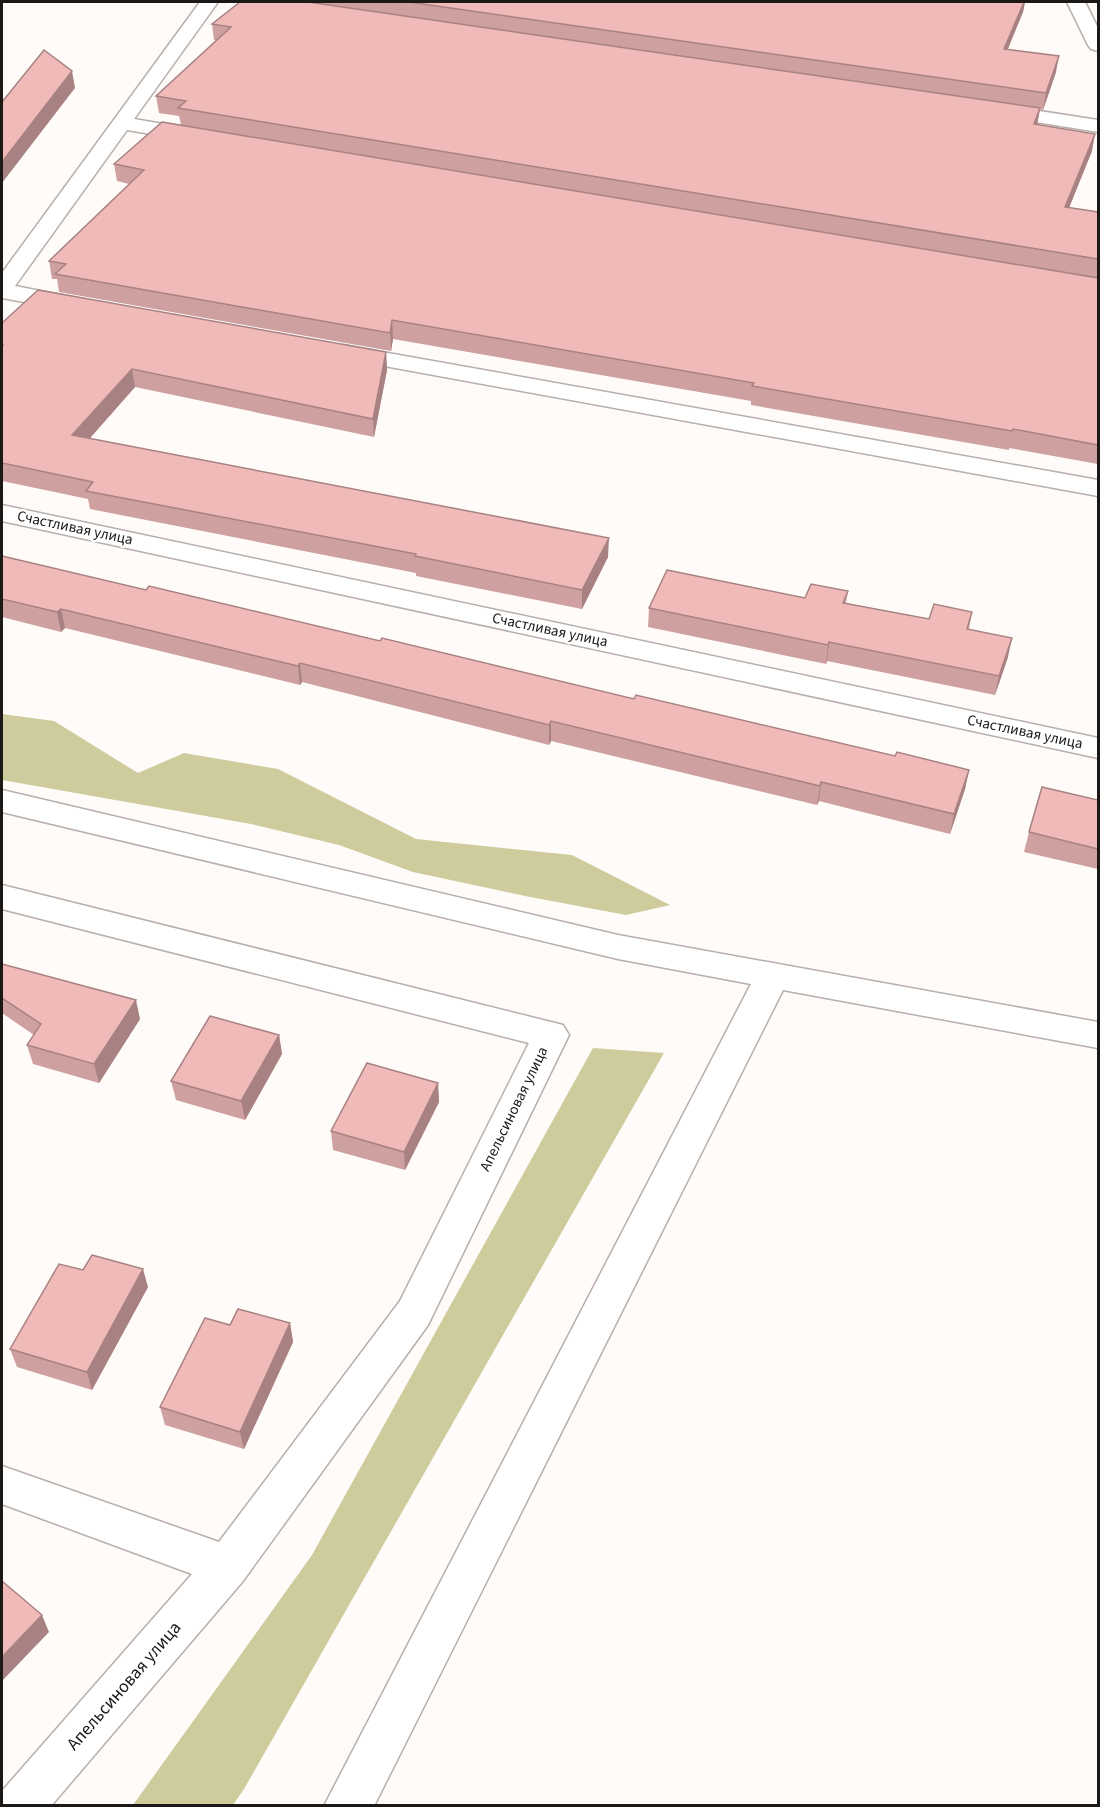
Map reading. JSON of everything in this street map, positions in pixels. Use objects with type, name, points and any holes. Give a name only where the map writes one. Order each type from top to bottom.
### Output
[{"type":"street","points":[[96,308],[2,290],[209,2]]},
{"type":"street","points":[[1076,2],[1098,45]]},
{"type":"street","points":[[970,107],[1098,126]]},
{"type":"street","points":[[121,123],[215,139]]},
{"type":"street","points":[[320,348],[1098,488]]},
{"type":"street","name":"Счастливая улица","points":[[2,513],[1098,748]]},
{"type":"street","points":[[2,801],[618,947],[1098,1035]]},
{"type":"street","name":"Апельсиновая улица","points":[[2,897],[551,1035],[414,1313],[228,1566],[19,1806]]},
{"type":"street","points":[[348,1806],[773,975]]},
{"type":"street","points":[[2,1485],[228,1566]]},
{"type":"shaded area","points":[[2,714],[54,721],[138,773],[184,753],[278,769],[416,839],[572,855],[670,905],[626,915],[413,872],[339,845],[251,824],[2,780]]},
{"type":"shaded area","points":[[593,1048],[664,1053],[244,1789],[233,1805],[133,1805],[312,1555]]},
{"type":"building","points":[[240,2],[308,2],[1040,108],[1034,124],[1095,134],[1065,207],[1098,212],[1098,259],[178,108],[186,101],[156,96],[231,27],[212,24]]},
{"type":"building","points":[[409,2],[1024,2],[1004,49],[1059,56],[1046,93]]},
{"type":"building","points":[[44,50],[72,71],[2,162],[2,102]]},
{"type":"building","points":[[162,122],[1098,278],[1098,445],[752,386],[754,383],[392,320],[390,333],[55,274],[66,264],[49,261],[144,170],[114,164]]},
{"type":"building","points":[[38,290],[386,352],[373,419],[132,369],[72,435],[609,538],[582,590],[415,556],[416,554],[86,491],[93,482],[2,463],[2,323]]},
{"type":"building","points":[[2,556],[146,590],[149,586],[380,641],[382,638],[634,699],[636,695],[895,756],[897,752],[969,770],[954,814],[821,782],[820,786],[551,721],[549,725],[300,663],[298,666],[61,609],[57,612],[2,599]]},
{"type":"building","points":[[667,570],[805,598],[811,584],[848,591],[843,603],[929,619],[934,604],[972,612],[967,629],[1012,638],[999,676],[829,642],[828,645],[649,608]]},
{"type":"building","points":[[1042,787],[1098,800],[1098,849],[1029,832]]},
{"type":"building","points":[[2,964],[136,1000],[94,1064],[27,1045],[41,1024],[2,998]]},
{"type":"building","points":[[210,1016],[279,1035],[241,1101],[171,1081]]},
{"type":"building","points":[[367,1063],[438,1083],[404,1152],[331,1131]]},
{"type":"building","points":[[92,1255],[143,1269],[87,1372],[10,1349],[59,1264],[83,1270]]},
{"type":"building","points":[[238,1309],[290,1323],[240,1432],[160,1407],[205,1318],[230,1325]]},
{"type":"building","points":[[2,1581],[42,1615],[2,1657]]}]
